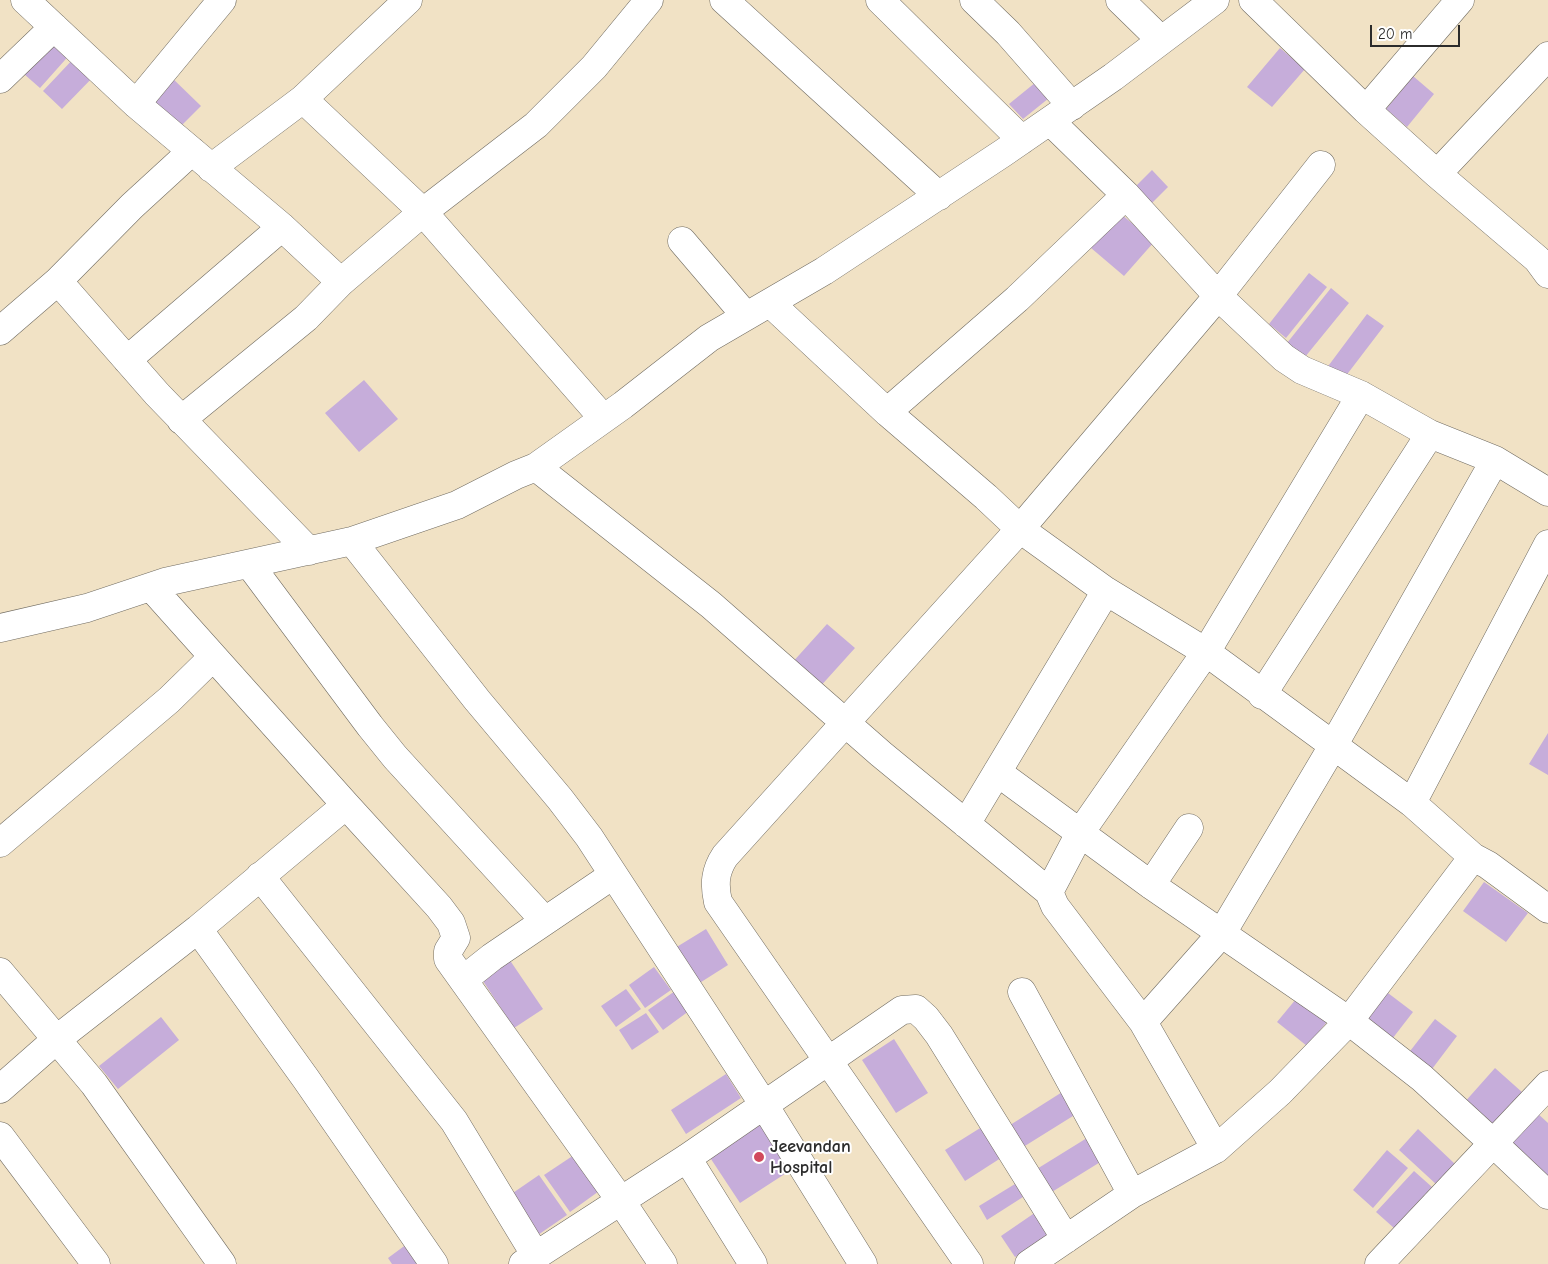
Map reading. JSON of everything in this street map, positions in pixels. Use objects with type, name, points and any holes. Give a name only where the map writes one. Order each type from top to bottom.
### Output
[{"type":"street","points":[[25,0],[136,104],[282,227],[341,282]]},
{"type":"street","points":[[136,104],[222,0]]},
{"type":"street","points":[[0,331],[58,281],[132,206],[202,160],[303,99],[408,0]]},
{"type":"street","points":[[181,420],[306,318],[341,282],[423,212],[536,125],[594,67],[649,0]]},
{"type":"street","points":[[724,0],[938,196]]},
{"type":"street","points":[[880,0],[1022,140]]},
{"type":"street","points":[[974,0],[1008,33],[1061,113],[1126,195],[1218,296],[1284,358],[1302,370],[1360,395],[1430,434],[1495,460],[1548,492]]},
{"type":"street","points":[[1120,0],[1161,40]]},
{"type":"street","points":[[3,623],[87,608],[166,582],[352,541],[457,505],[536,467],[623,405],[709,338],[824,271],[1022,140],[1215,0]]},
{"type":"street","points":[[1253,0],[1366,110],[1437,174],[1537,259],[1548,274]]},
{"type":"street","points":[[1366,110],[1460,0]]},
{"type":"street","points":[[0,78],[54,27]]},
{"type":"street","points":[[1437,174],[1548,56]]},
{"type":"street","points":[[303,99],[423,212],[603,418]]},
{"type":"street","points":[[969,1264],[718,902],[715,878],[718,867],[725,856],[1020,529],[1218,296],[1321,165]]},
{"type":"street","points":[[887,412],[1017,299],[1126,195]]},
{"type":"street","points":[[127,360],[282,227]]},
{"type":"street","points":[[682,241],[746,316]]},
{"type":"street","points":[[58,281],[181,420],[309,551]]},
{"type":"street","points":[[770,303],[887,412],[986,497],[1020,529],[1106,591],[1206,652],[1262,695],[1412,803],[1472,857],[1488,864],[1548,909]]},
{"type":"street","points":[[1049,892],[1080,833],[1206,652],[1360,395]]},
{"type":"street","points":[[1262,695],[1430,434]]},
{"type":"street","points":[[1143,1022],[1222,933],[1333,746],[1495,460]]},
{"type":"street","points":[[536,467],[711,605],[846,723],[1049,892],[1055,906],[1143,1022],[1216,1149]]},
{"type":"street","points":[[352,541],[477,700],[560,799],[589,837],[764,1104],[863,1264]]},
{"type":"street","points":[[1412,803],[1548,544]]},
{"type":"street","points":[[250,565],[395,757],[545,921]]},
{"type":"street","points":[[151,587],[439,907],[451,923],[456,938],[448,951],[448,959],[621,1201],[663,1264]]},
{"type":"street","points":[[966,824],[1106,591]]},
{"type":"street","points":[[0,843],[169,700],[213,657]]},
{"type":"street","points":[[997,772],[1151,885],[1349,1021],[1422,1078],[1548,1195]]},
{"type":"street","points":[[0,1089],[58,1039],[198,929],[346,805]]},
{"type":"street","points":[[1151,885],[1189,828]]},
{"type":"street","points":[[1029,1264],[1132,1194],[1216,1149],[1280,1092],[1349,1021],[1472,857]]},
{"type":"street","points":[[463,980],[492,957],[614,875]]},
{"type":"street","points":[[260,876],[454,1121],[536,1259],[902,1010],[916,1010],[926,1018],[939,1035],[1066,1239]]},
{"type":"street","points":[[198,929],[306,1079],[434,1264]]},
{"type":"street","points":[[0,972],[94,1084],[222,1264]]},
{"type":"street","points":[[1022,992],[1132,1194]]},
{"type":"street","points":[[1379,1264],[1548,1085]]},
{"type":"street","points":[[0,1136],[96,1264]]},
{"type":"street","points":[[687,1158],[753,1264]]},
{"type":"building","points":[[53,35],[73,51],[40,88],[16,67]]},
{"type":"building","points":[[1280,48],[1305,69],[1272,107],[1247,87]]},
{"type":"building","points":[[76,56],[96,74],[62,109],[43,91]]},
{"type":"building","points":[[168,74],[201,106],[178,129],[146,98]]},
{"type":"building","points":[[1413,76],[1434,94],[1407,127],[1386,109]]},
{"type":"building","points":[[1041,78],[1054,94],[1023,119],[1009,104]]},
{"type":"building","points":[[1152,170],[1168,187],[1147,208],[1130,192]]},
{"type":"building","points":[[1114,208],[1154,242],[1124,276],[1084,242]]},
{"type":"building","points":[[1309,273],[1327,287],[1286,338],[1269,324]]},
{"type":"building","points":[[1331,288],[1349,303],[1305,357],[1287,343]]},
{"type":"building","points":[[1367,314],[1384,326],[1342,381],[1326,369]]},
{"type":"building","points":[[364,380],[398,419],[359,452],[325,413]]},
{"type":"building","points":[[827,624],[855,648],[818,689],[791,664]]},
{"type":"building","points":[[1548,733],[1548,775],[1529,764]]},
{"type":"building","points":[[1484,882],[1528,913],[1506,942],[1463,911]]},
{"type":"building","points":[[706,929],[728,965],[698,984],[675,948]]},
{"type":"building","points":[[507,956],[543,1009],[514,1028],[479,975]]},
{"type":"building","points":[[654,967],[671,990],[645,1008],[629,985]]},
{"type":"building","points":[[626,989],[641,1009],[616,1027],[601,1006]]},
{"type":"building","points":[[1384,990],[1413,1012],[1389,1043],[1360,1022]]},
{"type":"building","points":[[675,991],[689,1011],[663,1030],[648,1010]]},
{"type":"building","points":[[1301,993],[1331,1017],[1307,1046],[1277,1022]]},
{"type":"building","points":[[646,1013],[659,1032],[632,1050],[619,1030]]},
{"type":"building","points":[[161,1017],[179,1040],[118,1089],[99,1066]]},
{"type":"building","points":[[1435,1019],[1457,1036],[1429,1073],[1407,1055]]},
{"type":"building","points":[[894,1039],[928,1093],[896,1113],[862,1060]]},
{"type":"building","points":[[1495,1068],[1523,1093],[1491,1128],[1463,1104]]},
{"type":"building","points":[[726,1074],[741,1098],[686,1134],[671,1110]]},
{"type":"building","points":[[1067,1089],[1081,1111],[1020,1149],[1007,1127]]},
{"type":"building","points":[[1536,1112],[1548,1123],[1548,1178],[1508,1143]]},
{"type":"building","points":[[763,1121],[794,1168],[740,1203],[709,1156]]},
{"type":"building","points":[[985,1125],[1004,1156],[965,1181],[945,1150]]},
{"type":"building","points":[[1418,1129],[1455,1164],[1437,1185],[1399,1150]]},
{"type":"building","points":[[1095,1133],[1110,1156],[1047,1195],[1032,1172]]},
{"type":"building","points":[[1387,1150],[1408,1168],[1373,1208],[1353,1190]]},
{"type":"building","points":[[577,1153],[602,1189],[570,1212],[544,1175]]},
{"type":"building","points":[[1414,1171],[1432,1187],[1394,1228],[1376,1212]]},
{"type":"building","points":[[539,1175],[567,1215],[535,1237],[507,1197]]},
{"type":"building","points":[[1015,1184],[1023,1197],[987,1220],[979,1206]]},
{"type":"building","points":[[1036,1212],[1050,1234],[1015,1257],[1001,1236]]},
{"type":"building","points":[[411,1241],[428,1264],[392,1264],[388,1258]]},
{"type":"place","name":"Jeevandan Hospital","points":[[759,1157]]}]
